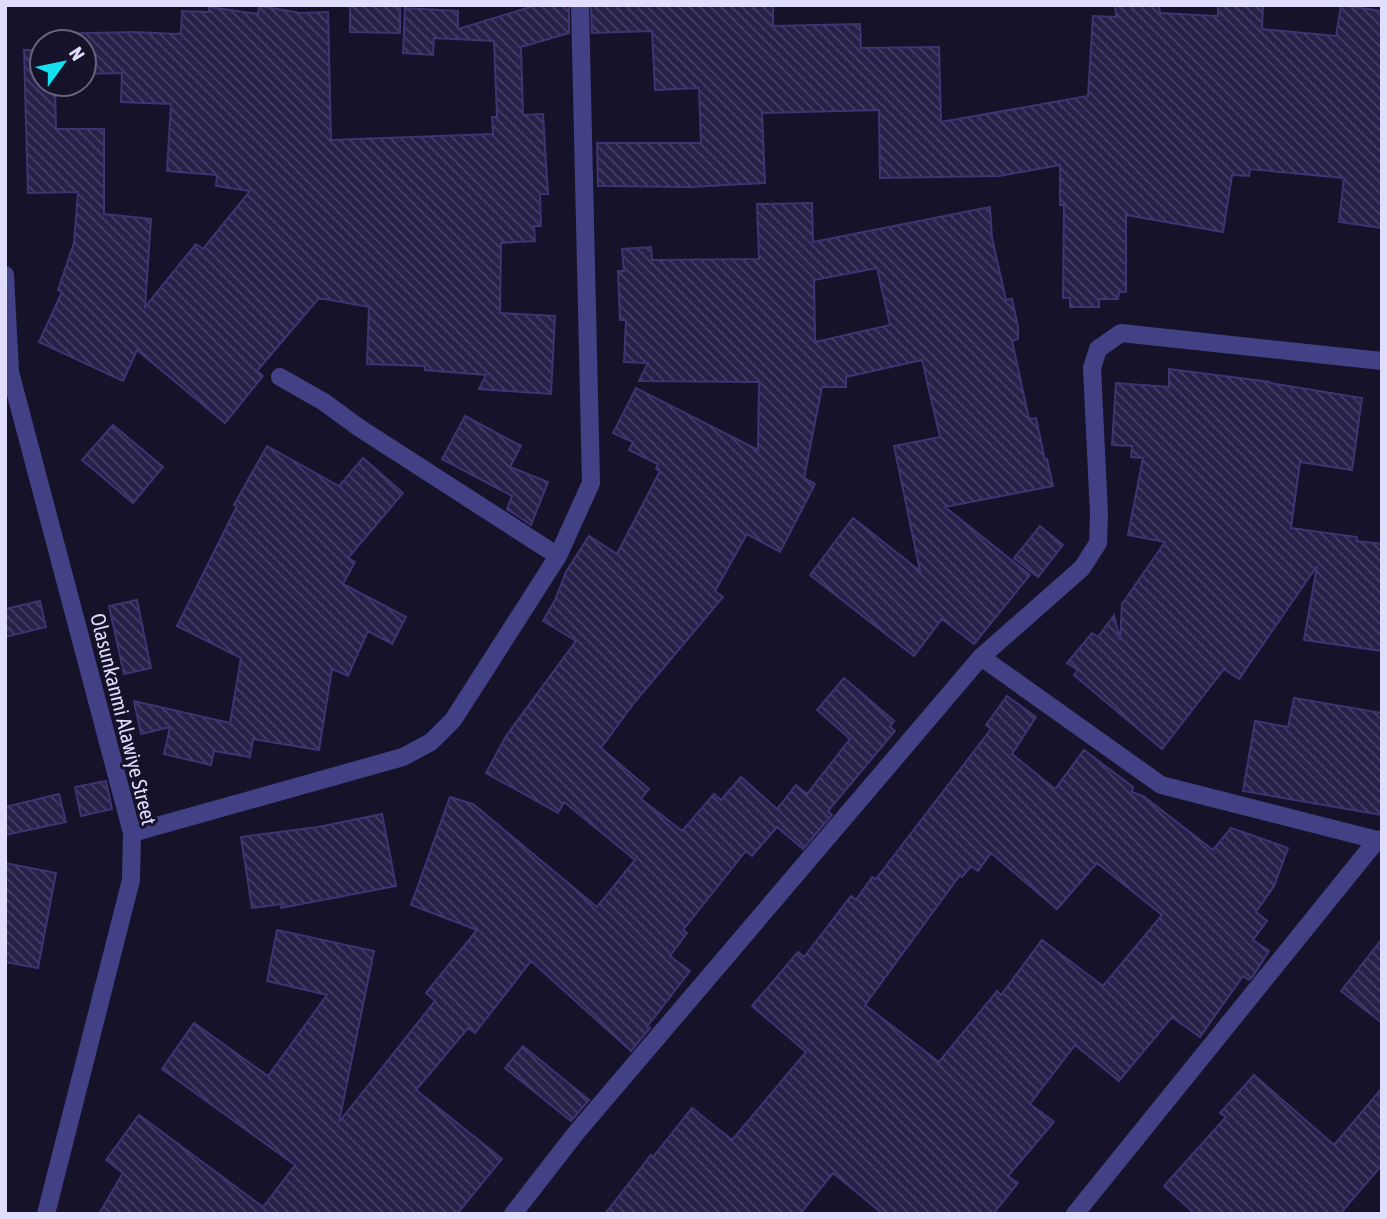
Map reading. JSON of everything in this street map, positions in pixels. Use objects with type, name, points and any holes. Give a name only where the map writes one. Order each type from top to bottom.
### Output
[{"type":"street","points":[[132,833],[403,757],[431,742],[453,720],[558,556],[591,483],[580,5]]},
{"type":"street","name":"Olasunkanmi Alawiye Street","points":[[5,275],[8,373],[132,833],[131,880],[46,1214]]},
{"type":"street","points":[[513,1214],[576,1133],[981,657],[1082,568],[1098,543],[1092,368],[1098,349],[1121,333],[1382,360]]},
{"type":"street","points":[[280,377],[324,402],[358,428],[558,556]]},
{"type":"street","points":[[981,657],[1161,785],[1380,839],[1075,1214]]},
{"type":"building","points":[[350,5],[400,6],[400,33],[350,32]]},
{"type":"building","points":[[537,5],[569,5],[569,33],[521,47],[523,115],[543,114],[548,194],[540,194],[541,226],[534,226],[535,241],[501,243],[500,313],[555,316],[551,394],[479,389],[486,375],[425,370],[425,366],[367,364],[369,307],[325,299],[318,299],[257,371],[263,376],[225,423],[137,350],[123,381],[39,342],[62,292],[58,290],[74,243],[78,192],[28,193],[24,50],[28,50],[28,98],[55,98],[56,129],[104,129],[104,214],[151,219],[145,307],[196,244],[203,249],[250,191],[216,186],[217,175],[167,171],[171,104],[121,102],[122,73],[98,74],[98,33],[181,33],[182,11],[209,12],[209,7],[258,14],[259,6],[301,13],[328,12],[331,140],[493,134],[492,117],[497,117],[494,41],[434,38],[433,55],[403,53],[405,8],[458,11],[458,29]]},
{"type":"building","points":[[591,5],[773,5],[773,26],[860,24],[861,48],[939,47],[941,122],[1088,96],[1093,16],[1116,17],[1115,5],[1159,5],[1160,13],[1218,16],[1218,5],[1263,5],[1262,29],[1336,36],[1341,5],[1382,11],[1382,228],[1339,222],[1344,178],[1250,169],[1249,176],[1232,175],[1223,232],[1126,215],[1126,292],[1119,292],[1118,299],[1099,299],[1099,307],[1070,307],[1070,298],[1063,298],[1064,205],[1060,205],[1060,165],[999,176],[880,178],[879,110],[762,113],[765,183],[691,187],[598,186],[597,143],[701,143],[699,88],[655,90],[652,31],[592,33]]},
{"type":"building","points":[[812,203],[813,242],[990,207],[992,238],[1006,300],[1012,299],[1018,327],[1018,339],[1012,341],[1029,419],[1036,418],[1053,486],[945,507],[1030,575],[974,644],[942,619],[914,656],[810,575],[853,518],[920,571],[894,446],[940,437],[922,360],[846,377],[846,387],[822,387],[804,478],[815,484],[780,552],[747,534],[715,591],[723,597],[634,703],[601,748],[649,789],[641,799],[682,831],[714,794],[721,800],[741,777],[777,809],[796,785],[807,794],[850,739],[817,710],[844,678],[894,721],[890,727],[895,731],[828,811],[832,815],[803,849],[777,827],[752,856],[746,851],[683,930],[687,933],[670,956],[690,971],[631,1051],[531,961],[475,1033],[468,1028],[416,1090],[502,1159],[457,1214],[99,1214],[123,1173],[106,1160],[139,1115],[263,1207],[295,1165],[162,1069],[194,1023],[268,1076],[327,995],[267,981],[277,930],[374,951],[339,1122],[435,1001],[426,993],[477,930],[411,905],[450,797],[473,804],[597,907],[635,860],[564,802],[558,813],[486,773],[506,736],[576,641],[543,621],[566,572],[589,536],[617,554],[660,471],[656,469],[658,464],[629,450],[633,442],[613,433],[636,388],[758,450],[759,382],[639,381],[648,363],[624,362],[626,320],[620,320],[618,271],[624,271],[622,249],[651,247],[652,260],[759,259],[757,204]],"holes":[[[877,268],[890,325],[815,342],[814,280]]]},
{"type":"building","points":[[1169,369],[1270,382],[1362,398],[1352,470],[1300,462],[1291,528],[1357,537],[1357,541],[1382,544],[1382,651],[1304,640],[1317,566],[1239,679],[1224,669],[1162,749],[1074,675],[1078,670],[1067,663],[1092,633],[1098,637],[1114,615],[1120,640],[1122,604],[1165,542],[1128,535],[1143,458],[1131,457],[1132,446],[1112,445],[1116,383],[1169,387]]},
{"type":"building","points":[[465,416],[521,446],[510,467],[548,482],[531,525],[507,509],[512,496],[442,459]]},
{"type":"building","points":[[113,425],[163,467],[133,503],[82,460]]},
{"type":"building","points":[[267,446],[339,486],[363,458],[403,493],[348,558],[355,562],[343,584],[406,617],[392,644],[368,631],[348,676],[332,669],[319,750],[253,739],[250,757],[214,751],[211,765],[164,754],[170,727],[141,734],[134,701],[230,723],[241,658],[177,626],[237,506],[234,505]]},
{"type":"building","points":[[1040,526],[1063,545],[1038,577],[1014,558]]},
{"type":"building","points":[[137,600],[151,668],[124,674],[109,606]]},
{"type":"building","points":[[40,601],[46,627],[5,637],[5,609]]},
{"type":"building","points":[[1007,696],[1036,717],[1012,754],[1055,789],[1084,750],[1133,787],[1132,792],[1143,796],[1213,850],[1231,828],[1288,848],[1274,886],[1256,912],[1267,921],[1253,940],[1269,951],[1253,976],[1249,980],[1243,976],[1200,1037],[1172,1017],[1119,1081],[1075,1045],[1030,1104],[1054,1122],[1008,1176],[1018,1183],[993,1214],[883,1214],[833,1173],[800,1214],[605,1214],[692,1108],[732,1140],[806,1052],[752,1006],[798,952],[804,957],[851,896],[856,900],[872,877],[876,879],[991,729],[986,725]],"holes":[[[991,853],[1057,909],[1097,863],[1162,915],[1103,986],[1042,940],[1001,995],[997,991],[939,1062],[865,1005],[960,875],[962,877],[971,866],[978,871]]]},
{"type":"building","points":[[1294,698],[1382,713],[1382,815],[1243,791],[1255,721],[1288,727]]},
{"type":"building","points":[[106,781],[112,809],[81,816],[75,787]]},
{"type":"building","points":[[59,794],[66,822],[5,835],[5,807]]},
{"type":"building","points":[[382,814],[396,886],[281,908],[282,904],[252,908],[241,837],[318,827]]},
{"type":"building","points":[[5,863],[56,873],[38,968],[5,962]]},
{"type":"building","points":[[1382,939],[1382,1023],[1341,991]]},
{"type":"building","points":[[523,1046],[589,1100],[571,1121],[505,1068]]},
{"type":"building","points":[[1254,1075],[1334,1145],[1382,1088],[1382,1165],[1340,1214],[1195,1214],[1164,1186],[1226,1117],[1220,1113]]}]
